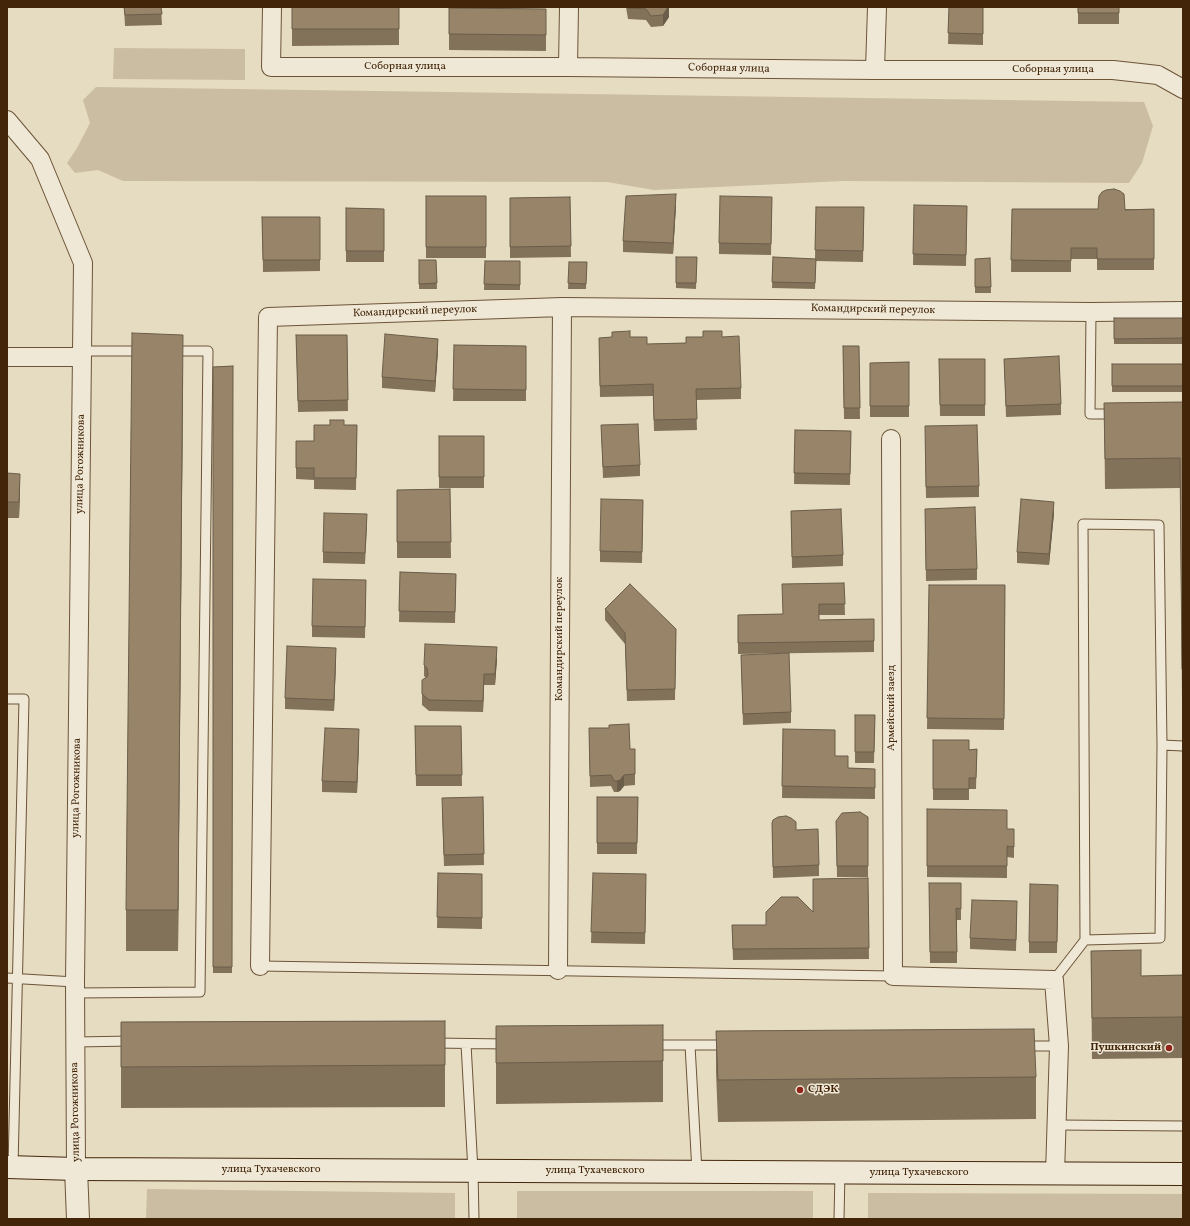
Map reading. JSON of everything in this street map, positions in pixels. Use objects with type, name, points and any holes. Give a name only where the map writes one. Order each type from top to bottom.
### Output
[{"type":"main road","name":"улица Тухачевского","points":[[10,1167],[76,1169],[1183,1174]]},
{"type":"main road","name":"улица Рогожникова","points":[[76,1169],[78,1219]]},
{"type":"street","name":"Соборная улица","points":[[272,7],[271,68],[568,67],[875,70],[1113,70],[1158,75],[1183,89]]},
{"type":"street","points":[[568,67],[569,7]]},
{"type":"street","points":[[875,70],[877,7]]},
{"type":"street","name":"улица Рогожникова","points":[[7,120],[40,159],[83,263],[75,987],[76,1169]]},
{"type":"street","name":"Командирский переулок","points":[[558,970],[562,307]]},
{"type":"street","name":"Командирский переулок","points":[[260,966],[268,317],[562,307],[1091,312],[1183,311]]},
{"type":"street","points":[[7,357],[82,354]]},
{"type":"street","name":"Армейский заезд","points":[[891,439],[893,976]]},
{"type":"street","points":[[893,976],[1054,980],[1059,1046],[1055,1174]]},
{"type":"lane","points":[[1091,312],[1090,414],[1121,414]]},
{"type":"lane","points":[[7,978],[18,978],[75,987],[200,992],[208,351],[82,354]]},
{"type":"lane","points":[[1054,980],[1085,940],[1083,524],[1159,525],[1162,745],[1160,938],[1085,940]]},
{"type":"lane","points":[[7,699],[24,699],[18,978],[10,1167]]},
{"type":"lane","points":[[1162,745],[1183,746]]},
{"type":"lane","points":[[260,966],[893,976]]},
{"type":"lane","points":[[75,1042],[141,1041]]},
{"type":"lane","points":[[426,1043],[520,1044]]},
{"type":"lane","points":[[466,1044],[474,1219]]},
{"type":"lane","points":[[644,1045],[737,1045]]},
{"type":"lane","points":[[690,1045],[697,1172]]},
{"type":"lane","points":[[1012,1046],[1059,1046]]},
{"type":"lane","points":[[1057,1125],[1183,1126]]},
{"type":"lane","points":[[839,1219],[840,1172]]},
{"type":"shaded area","points":[[114,48],[245,49],[245,80],[113,79]]},
{"type":"shaded area","points":[[96,87],[1144,102],[1153,126],[1142,163],[1129,183],[843,181],[654,190],[607,182],[123,181],[98,170],[75,173],[67,163],[90,123],[83,100]]},
{"type":"shaded area","points":[[147,1189],[455,1193],[455,1219],[146,1219]]},
{"type":"shaded area","points":[[517,1191],[813,1191],[813,1219],[517,1219]]},
{"type":"shaded area","points":[[868,1193],[1183,1194],[1183,1219],[868,1219]]},
{"type":"building","points":[[124,7],[161,7],[162,14],[125,15]]},
{"type":"building","points":[[292,7],[399,7],[399,29],[292,29]]},
{"type":"building","points":[[627,7],[668,7],[663,15],[651,16],[646,9]]},
{"type":"building","points":[[949,7],[983,7],[983,34],[948,33]]},
{"type":"building","points":[[1078,7],[1119,7],[1119,13],[1078,13]]},
{"type":"building","points":[[449,8],[546,9],[546,35],[449,34]]},
{"type":"building","points":[[1114,189],[1124,194],[1125,210],[1154,209],[1154,259],[1097,259],[1097,248],[1071,248],[1071,261],[1011,260],[1012,209],[1098,209],[1099,196],[1102,192]]},
{"type":"building","points":[[676,194],[673,243],[623,241],[626,196]]},
{"type":"building","points":[[426,196],[486,196],[486,247],[426,247]]},
{"type":"building","points":[[720,196],[772,197],[771,244],[719,243]]},
{"type":"building","points":[[570,197],[571,246],[510,247],[510,198]]},
{"type":"building","points":[[914,205],[967,206],[966,255],[913,254]]},
{"type":"building","points":[[816,207],[864,207],[863,251],[815,250]]},
{"type":"building","points":[[346,208],[384,209],[384,251],[346,251]]},
{"type":"building","points":[[262,217],[320,217],[320,260],[263,260]]},
{"type":"building","points":[[676,257],[697,257],[696,283],[676,283]]},
{"type":"building","points":[[773,257],[816,259],[815,283],[772,282]]},
{"type":"building","points":[[990,258],[991,287],[975,287],[975,259]]},
{"type":"building","points":[[419,260],[436,260],[437,283],[419,284]]},
{"type":"building","points":[[485,261],[520,261],[520,285],[484,284]]},
{"type":"building","points":[[569,262],[587,262],[586,284],[568,283]]},
{"type":"building","points":[[1114,318],[1183,318],[1183,338],[1114,339]]},
{"type":"building","points":[[630,331],[630,337],[647,337],[647,344],[686,343],[686,337],[703,337],[703,331],[722,331],[722,337],[739,336],[741,388],[696,389],[697,419],[654,420],[653,384],[600,386],[599,338],[612,337],[612,332]]},
{"type":"building","points":[[132,333],[183,335],[178,910],[126,910]]},
{"type":"building","points":[[385,334],[438,339],[435,381],[382,377]]},
{"type":"building","points":[[296,335],[347,335],[348,400],[298,401]]},
{"type":"building","points":[[454,345],[526,346],[526,390],[453,389]]},
{"type":"building","points":[[843,346],[859,346],[860,408],[844,408]]},
{"type":"building","points":[[1059,356],[1061,404],[1006,406],[1004,359]]},
{"type":"building","points":[[939,359],[985,359],[985,405],[940,405]]},
{"type":"building","points":[[909,362],[909,406],[870,406],[870,363]]},
{"type":"building","points":[[1112,364],[1183,364],[1183,386],[1112,386]]},
{"type":"building","points":[[233,366],[232,967],[213,967],[213,367]]},
{"type":"building","points":[[1183,402],[1182,669],[1180,458],[1105,459],[1104,403]]},
{"type":"building","points":[[330,420],[344,420],[344,425],[357,425],[356,478],[314,478],[314,468],[296,468],[296,441],[314,441],[314,425],[330,425]]},
{"type":"building","points":[[638,424],[640,465],[603,467],[601,425]]},
{"type":"building","points":[[977,425],[979,486],[926,487],[925,426]]},
{"type":"building","points":[[795,430],[851,431],[850,474],[794,473]]},
{"type":"building","points":[[439,436],[484,436],[484,477],[439,477]]},
{"type":"building","points":[[7,473],[20,474],[19,502],[7,502]]},
{"type":"building","points":[[450,489],[451,542],[397,542],[397,490]]},
{"type":"building","points":[[601,499],[643,500],[642,552],[600,551]]},
{"type":"building","points":[[1021,499],[1054,502],[1049,554],[1017,552]]},
{"type":"building","points":[[975,507],[977,569],[926,570],[925,509]]},
{"type":"building","points":[[841,509],[843,555],[792,557],[791,511]]},
{"type":"building","points":[[324,513],[367,514],[365,553],[323,552]]},
{"type":"building","points":[[400,572],[456,574],[455,612],[399,611]]},
{"type":"building","points":[[313,579],[366,580],[365,627],[312,626]]},
{"type":"building","points":[[844,583],[845,604],[819,604],[819,620],[874,619],[874,641],[738,643],[738,615],[783,614],[782,584]]},
{"type":"building","points":[[630,584],[676,629],[675,689],[627,690],[625,633],[605,609]]},
{"type":"building","points":[[929,585],[1005,585],[1004,719],[927,718]]},
{"type":"building","points":[[425,644],[497,647],[495,674],[484,674],[483,701],[429,700],[422,694],[422,680],[427,677],[428,674],[427,668],[424,665]]},
{"type":"building","points":[[287,646],[336,648],[334,700],[285,698]]},
{"type":"building","points":[[789,653],[791,712],[743,714],[741,655]]},
{"type":"building","points":[[855,715],[875,715],[874,752],[855,752]]},
{"type":"building","points":[[629,724],[630,749],[635,749],[635,774],[624,775],[617,781],[614,781],[611,775],[590,776],[589,728],[609,728],[609,725]]},
{"type":"building","points":[[415,726],[461,726],[462,775],[416,775]]},
{"type":"building","points":[[325,728],[359,729],[357,782],[322,781]]},
{"type":"building","points":[[783,729],[835,730],[835,756],[848,756],[848,768],[875,769],[875,788],[782,786]]},
{"type":"building","points":[[933,740],[969,740],[969,750],[977,749],[976,778],[969,778],[969,789],[933,789]]},
{"type":"building","points":[[483,797],[484,854],[444,855],[442,798]]},
{"type":"building","points":[[597,797],[638,797],[637,843],[597,843]]},
{"type":"building","points":[[927,809],[1007,810],[1007,829],[1014,829],[1014,847],[1007,846],[1007,866],[927,866]]},
{"type":"building","points":[[860,812],[868,817],[868,866],[837,866],[836,821],[842,813]]},
{"type":"building","points":[[786,816],[796,822],[796,830],[818,829],[819,865],[773,867],[772,823],[773,820],[778,817]]},
{"type":"building","points":[[438,873],[482,874],[482,918],[437,917]]},
{"type":"building","points":[[593,873],[646,874],[645,933],[591,932]]},
{"type":"building","points":[[868,878],[869,948],[733,949],[732,925],[766,925],[766,912],[781,897],[798,897],[813,912],[813,879]]},
{"type":"building","points":[[929,883],[961,883],[961,909],[956,908],[957,952],[930,952]]},
{"type":"building","points":[[1030,884],[1058,885],[1057,942],[1029,942]]},
{"type":"building","points":[[972,900],[1017,901],[1016,940],[970,938]]},
{"type":"building","points":[[1141,950],[1141,976],[1183,975],[1183,1017],[1092,1018],[1091,951]]},
{"type":"building","points":[[445,1021],[445,1065],[121,1067],[121,1022]]},
{"type":"building","points":[[663,1025],[663,1061],[496,1063],[496,1026]]},
{"type":"building","points":[[1034,1029],[1036,1077],[718,1080],[716,1031]]},
{"type":"place","name":"Пушкинский","points":[[1169,1048]]},
{"type":"place","name":"СДЭК","points":[[800,1090]]}]
